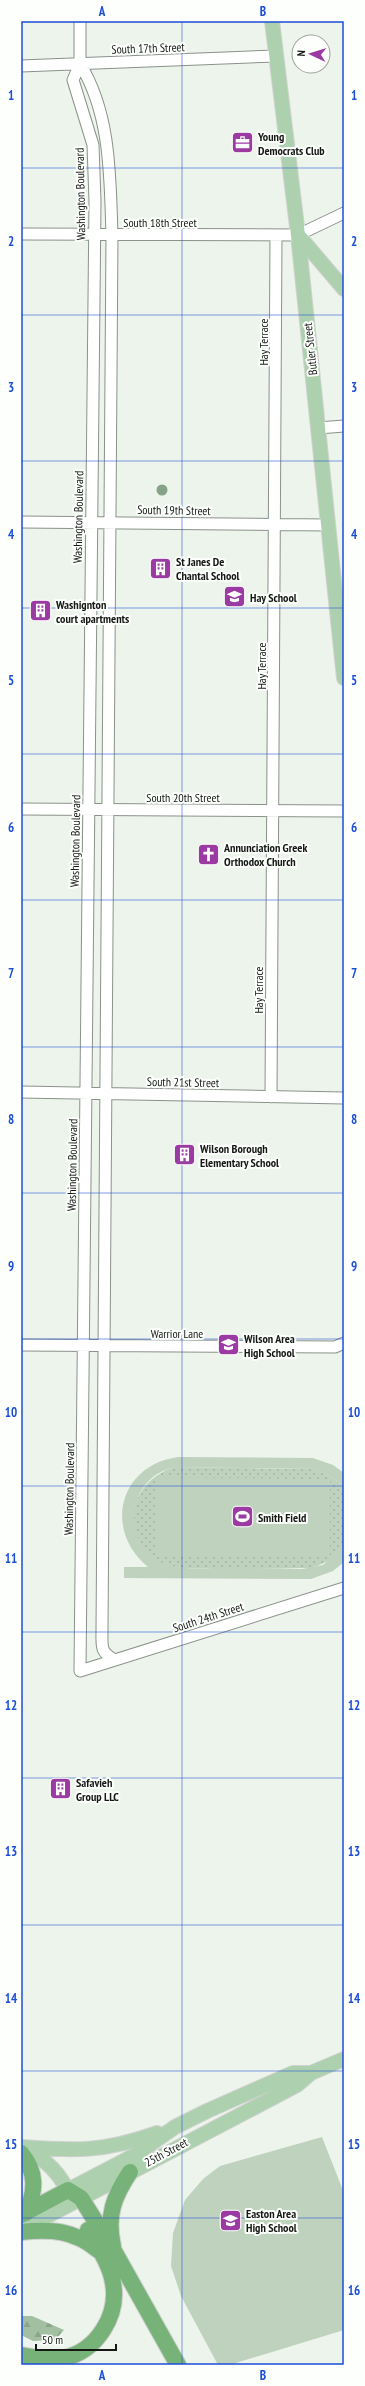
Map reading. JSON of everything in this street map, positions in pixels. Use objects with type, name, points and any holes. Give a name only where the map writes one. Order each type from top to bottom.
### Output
[{"type":"highway","points":[[21,2153],[30,2166],[34,2182],[33,2194],[23,2214]]},
{"type":"highway","points":[[21,2355],[38,2358],[64,2358],[84,2350],[101,2333],[112,2311],[114,2296],[108,2252],[110,2211],[116,2192],[130,2172]]},
{"type":"highway","points":[[74,2197],[178,2365]]},
{"type":"highway","name":"25th Street","points":[[23,2214],[74,2197]]},
{"type":"highway","points":[[21,2231],[49,2230],[66,2232],[108,2252]]},
{"type":"main road","name":"Butler Street","points":[[272,21],[298,235],[328,525],[340,599],[344,678]]},
{"type":"main road","points":[[298,235],[344,289]]},
{"type":"main road","name":"25th Street","points":[[74,2197],[130,2172],[297,2085],[311,2073],[344,2059]]},
{"type":"main road","name":"25th Street","points":[[21,2231],[74,2197],[174,2127],[232,2098],[293,2073],[311,2073]]},
{"type":"main road","points":[[21,2147],[92,2150],[128,2143],[174,2127]]},
{"type":"main road","points":[[21,2147],[38,2156],[51,2166],[74,2197]]},
{"type":"street","points":[[80,21],[80,64],[92,82],[101,118],[110,180],[112,235],[102,1649],[105,1655],[115,1660]]},
{"type":"street","name":"South 17th Street","points":[[21,66],[276,56]]},
{"type":"street","name":"Washington Boulevard","points":[[80,64],[73,80],[93,145],[94,234],[80,1671]]},
{"type":"street","points":[[298,235],[344,213]]},
{"type":"street","name":"South 18th Street","points":[[21,234],[298,235]]},
{"type":"street","name":"Hay Terrace","points":[[271,1097],[276,235]]},
{"type":"street","points":[[318,428],[344,426]]},
{"type":"street","name":"South 19th Street","points":[[21,522],[328,525]]},
{"type":"street","name":"South 20th Street","points":[[21,809],[344,812]]},
{"type":"street","name":"South 21st Street","points":[[21,1092],[344,1098]]},
{"type":"street","name":"Warrior Lane","points":[[21,1345],[335,1347],[344,1343]]},
{"type":"street","name":"South 24th Street","points":[[80,1671],[344,1588]]},
{"type":"shaded area","points":[[162,484],[166,486],[168,490],[166,494],[162,496],[158,494],[156,490],[158,486]]},
{"type":"shaded area","points":[[178,1457],[313,1458],[333,1465],[344,1473],[344,1489],[335,1479],[315,1469],[180,1467],[163,1471],[149,1480],[140,1493],[135,1508],[135,1524],[139,1540],[148,1553],[163,1563],[175,1567],[188,1568],[302,1569],[323,1565],[344,1547],[344,1562],[333,1571],[311,1579],[124,1578],[124,1567],[148,1567],[134,1552],[125,1535],[122,1518],[124,1501],[131,1486],[142,1472],[158,1463]]},
{"type":"shaded area","name":"Smith Field","points":[[175,1467],[315,1469],[335,1479],[344,1489],[344,1547],[331,1560],[312,1568],[182,1568],[162,1563],[147,1553],[137,1539],[134,1522],[135,1506],[143,1490],[156,1476]]},
{"type":"shaded area","name":"Smith Field","points":[[156,1477],[330,1479],[330,1557],[155,1556]]},
{"type":"shaded area","name":"Easton Area High School","points":[[322,2137],[344,2193],[344,2330],[229,2365],[218,2365],[181,2296],[171,2266],[173,2233],[185,2200],[203,2179],[220,2166]]},
{"type":"green space","points":[[21,2316],[32,2316],[64,2330],[55,2340],[33,2341],[21,2335]]},
{"type":"place","name":"Young Democrats Club","points":[[242,143]]},
{"type":"place","name":"St Janes De Chantal School","points":[[161,568]]},
{"type":"place","name":"Hay School","points":[[235,597]]},
{"type":"place","name":"Washignton court apartments","points":[[40,611]]},
{"type":"place","name":"Annunciation Greek Orthodox Church","points":[[208,854]]},
{"type":"place","name":"Wilson Borough Elementary School","points":[[185,1155]]},
{"type":"place","name":"Wilson Area High School","points":[[229,1345]]},
{"type":"place","name":"Smith Field","points":[[243,1517]]},
{"type":"place","name":"Safavieh Group LLC","points":[[61,1789]]},
{"type":"place","name":"Easton Area High School","points":[[231,2220]]}]
